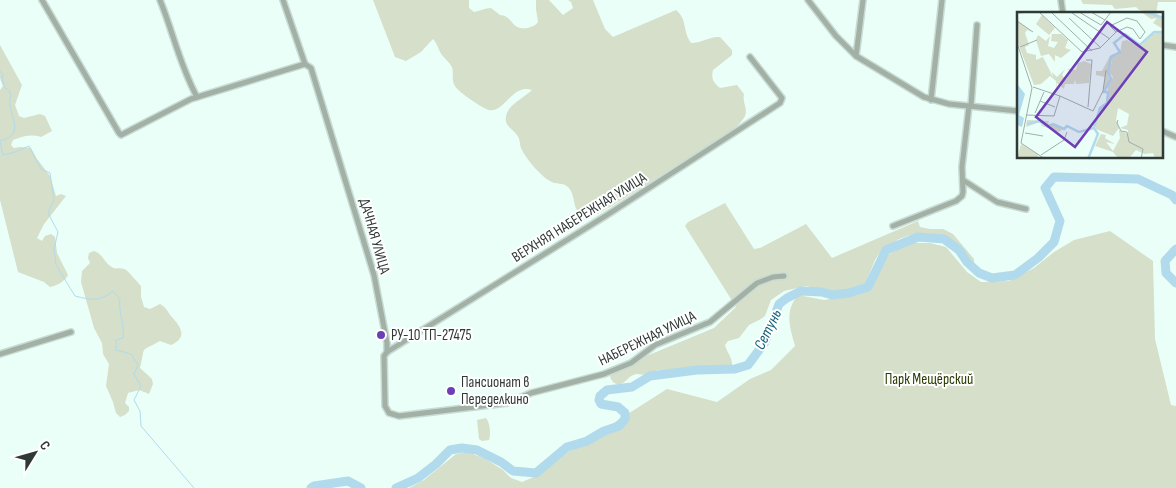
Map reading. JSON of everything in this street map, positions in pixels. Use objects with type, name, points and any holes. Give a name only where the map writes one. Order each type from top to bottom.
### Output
[{"type":"street","points":[[42,0],[120,134],[197,97],[305,64],[283,0]]},
{"type":"street","points":[[160,0],[172,30],[184,72],[197,97]]},
{"type":"street","points":[[808,0],[836,36],[856,56],[916,93],[931,100],[1017,111]]},
{"type":"street","points":[[856,56],[862,0]]},
{"type":"street","points":[[931,100],[942,0]]},
{"type":"street","points":[[893,226],[959,199],[963,192],[962,167],[970,106],[977,25]]},
{"type":"street","name":"ВЕРХНЯЯ НАБЕРЕЖНАЯ УЛИЦА","points":[[387,352],[615,210],[782,101],[782,98],[750,57]]},
{"type":"street","name":"ДАЧНАЯ УЛИЦА","points":[[305,64],[311,68],[374,275],[387,343],[387,352],[384,356],[385,406],[390,413]]},
{"type":"street","points":[[1164,133],[1176,138]]},
{"type":"street","points":[[963,180],[997,202],[1026,209]]},
{"type":"street","name":"НАБЕРЕЖНАЯ УЛИЦА","points":[[390,413],[399,416],[507,402],[531,393],[604,374],[630,363],[655,345],[710,322],[757,283],[784,276]]},
{"type":"street","points":[[0,354],[71,332]]},
{"type":"green space","points":[[373,0],[469,0],[469,8],[474,12],[491,8],[508,18],[518,27],[528,28],[538,22],[536,0],[549,0],[563,15],[573,8],[568,0],[593,0],[605,29],[613,37],[676,10],[684,21],[691,43],[720,37],[732,50],[732,55],[713,70],[712,78],[720,88],[737,85],[744,94],[745,116],[734,130],[610,207],[596,215],[584,217],[576,209],[568,187],[552,182],[539,172],[524,154],[518,137],[506,123],[509,109],[532,90],[525,89],[519,91],[495,110],[489,110],[481,106],[457,89],[453,81],[452,67],[433,39],[421,52],[406,61],[395,57]]},
{"type":"green space","points":[[1081,0],[1176,0],[1176,2],[1158,2],[1156,12],[1139,10],[1136,7],[1115,9],[1112,5],[1083,4]]},
{"type":"green space","points":[[0,45],[22,85],[15,105],[19,116],[24,118],[40,114],[45,116],[52,131],[41,137],[30,136],[13,140],[11,145],[14,148],[31,148],[50,176],[56,196],[61,194],[66,196],[44,224],[37,238],[42,241],[45,236],[51,234],[55,237],[57,253],[68,275],[61,283],[50,287],[44,282],[18,272],[0,200],[0,90],[3,86],[0,78]]},
{"type":"green space","points":[[725,203],[754,249],[760,248],[806,224],[832,258],[918,221],[920,227],[943,229],[953,234],[974,259],[974,264],[946,238],[921,234],[910,235],[899,239],[881,251],[865,284],[861,288],[839,293],[806,286],[784,291],[771,300],[765,316],[749,325],[739,338],[728,341],[725,345],[732,363],[732,366],[728,368],[658,370],[647,375],[636,374],[618,385],[613,382],[610,377],[615,369],[714,328],[736,307],[685,226],[688,222]]},
{"type":"green space","name":"Парк Мещёрский","points":[[1110,231],[1153,261],[1155,339],[1171,405],[1176,406],[1176,488],[409,488],[424,480],[456,454],[467,452],[484,458],[503,470],[511,478],[522,482],[536,476],[568,452],[667,389],[717,402],[750,379],[771,370],[795,346],[789,320],[791,307],[798,295],[824,300],[860,294],[874,282],[888,255],[900,247],[913,243],[930,243],[946,247],[967,272],[981,282],[1009,281],[1034,268],[1054,252],[1074,240]]},
{"type":"green space","points":[[94,251],[112,267],[126,270],[141,286],[141,297],[144,307],[150,309],[160,304],[162,305],[180,327],[181,331],[177,342],[171,345],[160,341],[144,350],[140,368],[152,379],[153,384],[149,394],[139,390],[128,393],[125,403],[129,407],[129,411],[120,417],[116,413],[106,386],[109,364],[103,354],[102,343],[94,328],[81,282],[82,271],[90,263],[89,253]]},
{"type":"green space","points":[[486,418],[489,425],[490,438],[489,440],[482,441],[479,439],[477,420]]},
{"type":"waterway","points":[[0,71],[3,75],[2,80],[5,88],[9,90],[11,95],[10,102],[15,128],[9,137],[0,141],[3,155],[29,146],[41,169],[50,173],[54,200],[48,213],[58,232],[54,249],[56,265],[75,296],[95,299],[113,291],[120,299],[123,338],[116,340],[116,350],[131,354],[138,365],[134,374],[141,386],[134,400],[140,411],[141,426],[194,488]]},
{"type":"waterway","name":"Сетунь","points":[[396,488],[418,478],[450,450],[462,448],[477,450],[501,462],[513,471],[536,473],[567,447],[587,441],[604,431],[619,426],[625,419],[625,413],[618,407],[601,404],[600,396],[607,390],[632,387],[650,376],[697,370],[735,369],[748,365],[765,342],[779,304],[801,291],[822,292],[832,295],[849,293],[868,287],[886,250],[918,237],[944,239],[959,250],[967,262],[979,273],[992,278],[1015,275],[1038,258],[1054,242],[1060,221],[1045,188],[1054,177],[1138,179],[1172,195],[1176,200]]},
{"type":"waterway","name":"Сетунь","points":[[1176,249],[1165,261],[1166,273],[1176,283]]},
{"type":"waterway","name":"Сетунь","points":[[311,488],[348,481],[361,488]]},
{"type":"place","name":"РУ-10 ТП-27475","points":[[381,335]]},
{"type":"place","name":"Пансионат в Переделкино","points":[[451,391]]}]
